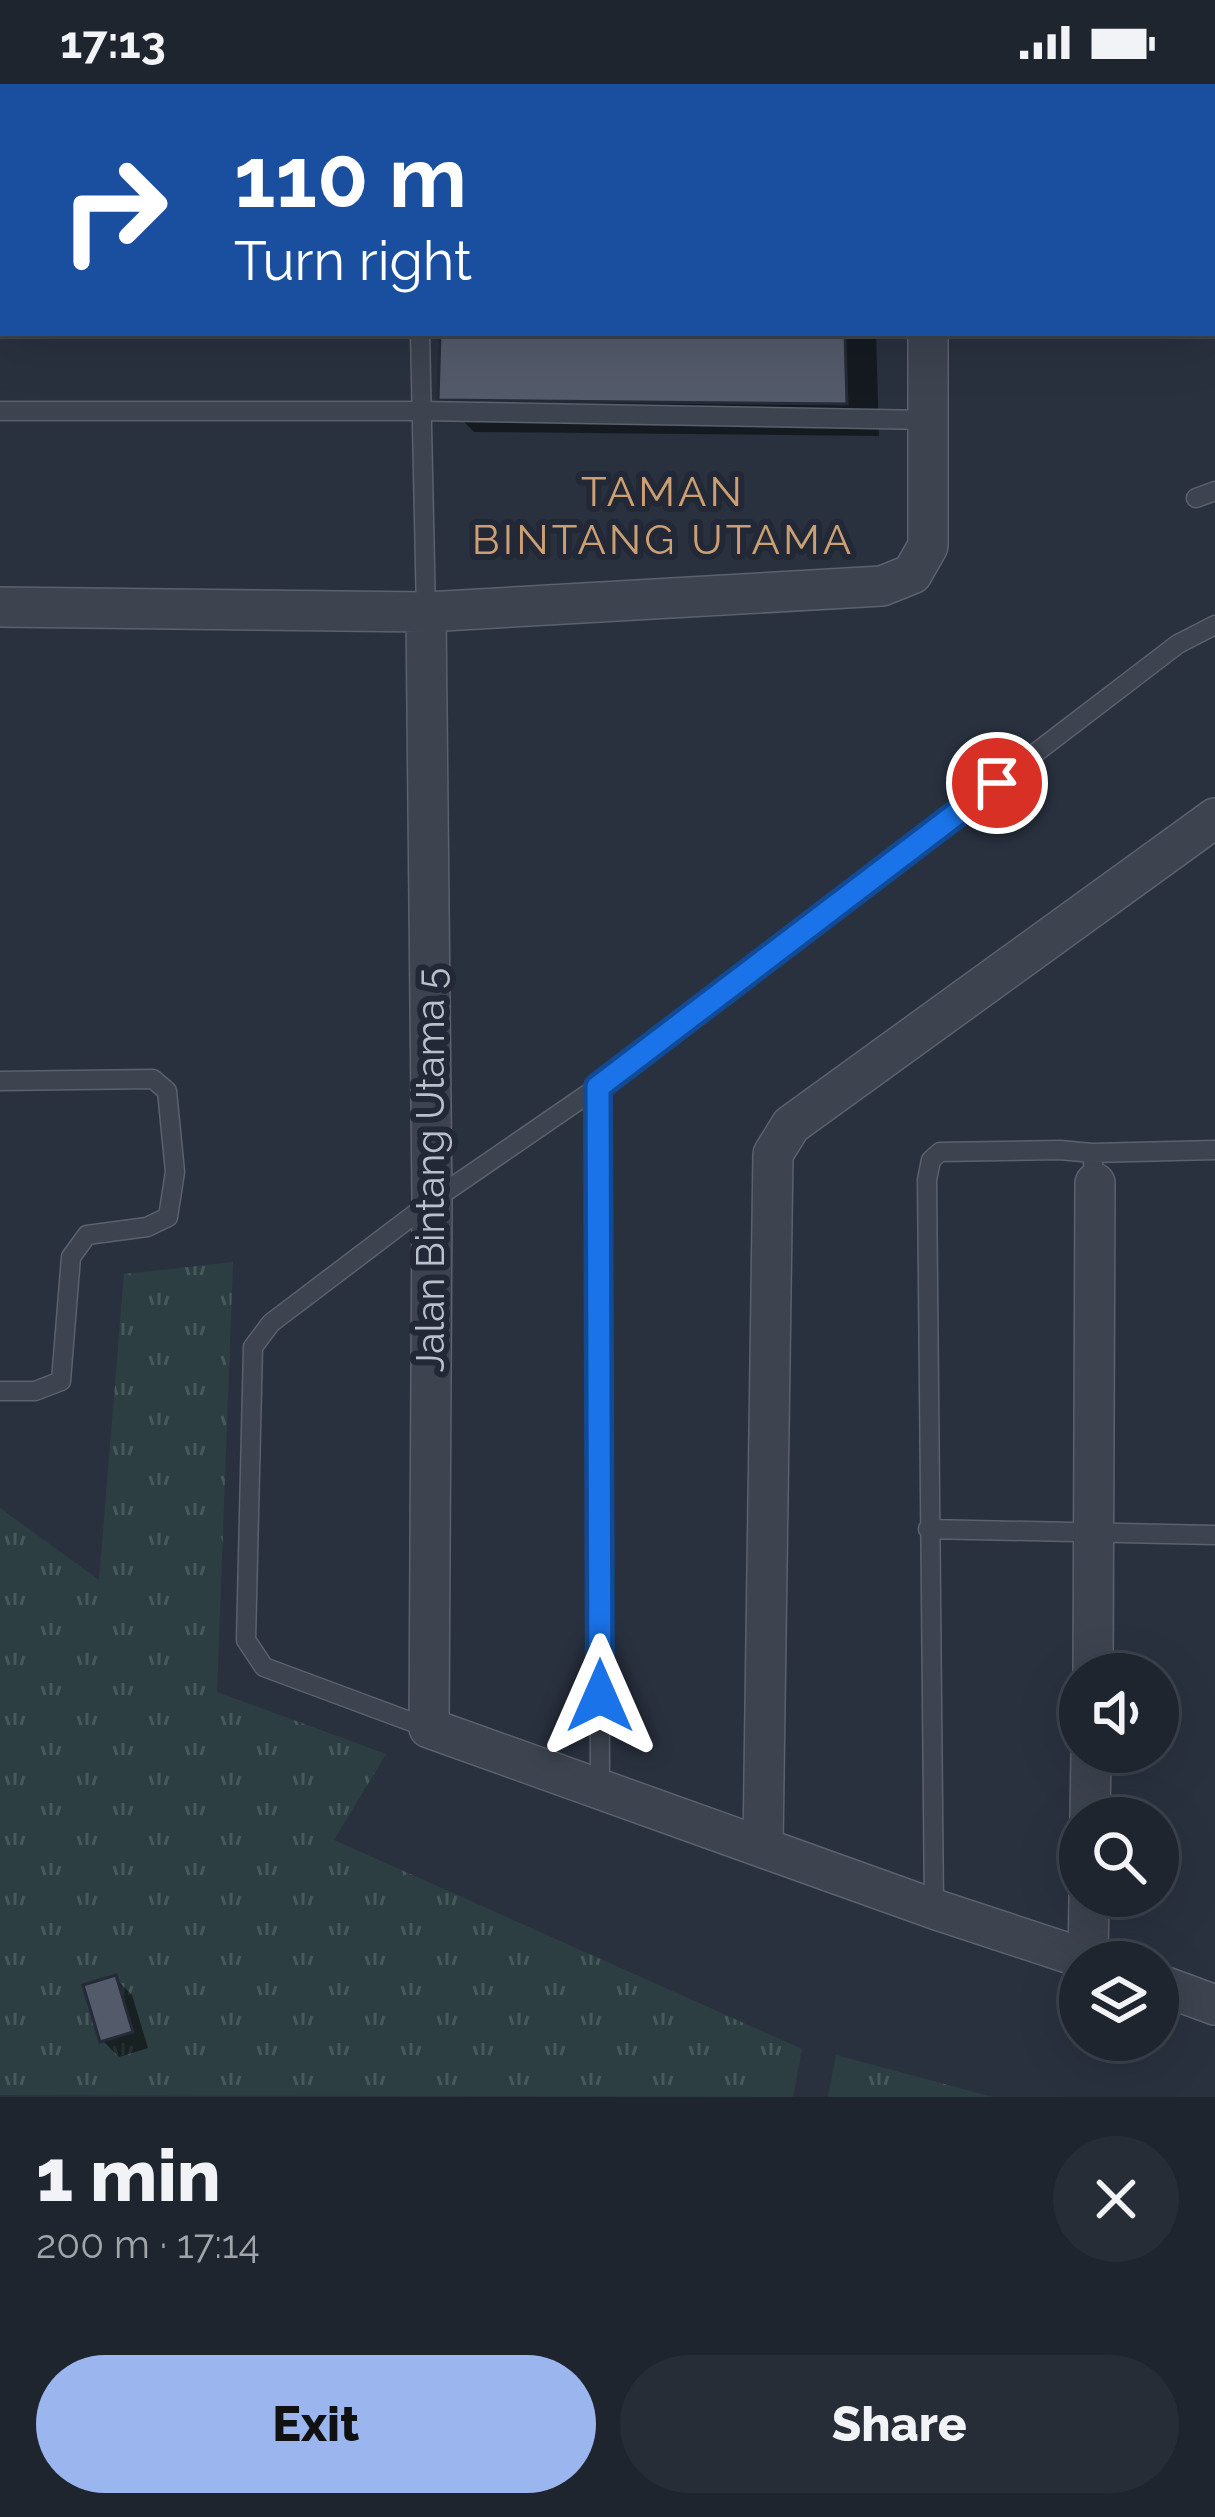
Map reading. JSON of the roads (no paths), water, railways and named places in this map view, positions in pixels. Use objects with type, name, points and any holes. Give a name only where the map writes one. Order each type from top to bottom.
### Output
[{"type":"street","points":[[0,607],[427,612],[882,586],[912,574],[928,546],[928,336]]},
{"type":"street","name":"Jalan Bintang Utama 5","points":[[427,612],[432,1202],[429,1729]]},
{"type":"street","points":[[763,1845],[773,1154],[791,1125],[1215,818]]},
{"type":"street","points":[[1093,1653],[1094,1168]]},
{"type":"street","points":[[429,1729],[1059,1950]]},
{"type":"street","points":[[1179,1992],[1215,2005]]},
{"type":"lane","points":[[420,336],[427,612]]},
{"type":"lane","points":[[0,411],[422,411],[928,420]]},
{"type":"lane","points":[[429,1729],[264,1667],[246,1640],[253,1347],[271,1323],[432,1202],[598,1087],[1178,644],[1215,625]]},
{"type":"lane","points":[[0,1081],[153,1078],[167,1091],[176,1172],[167,1217],[146,1227],[87,1235],[71,1257],[62,1381],[35,1391],[0,1390]]},
{"type":"lane","points":[[598,1087],[600,1790]]},
{"type":"lane","points":[[934,1909],[928,1529],[927,1180],[931,1160],[940,1152],[1060,1150],[1094,1168],[1215,1150]]},
{"type":"lane","points":[[928,1529],[1215,1535]]},
{"type":"district","name":"TAMAN BINTANG UTAMA","points":[[663,515]]}]
